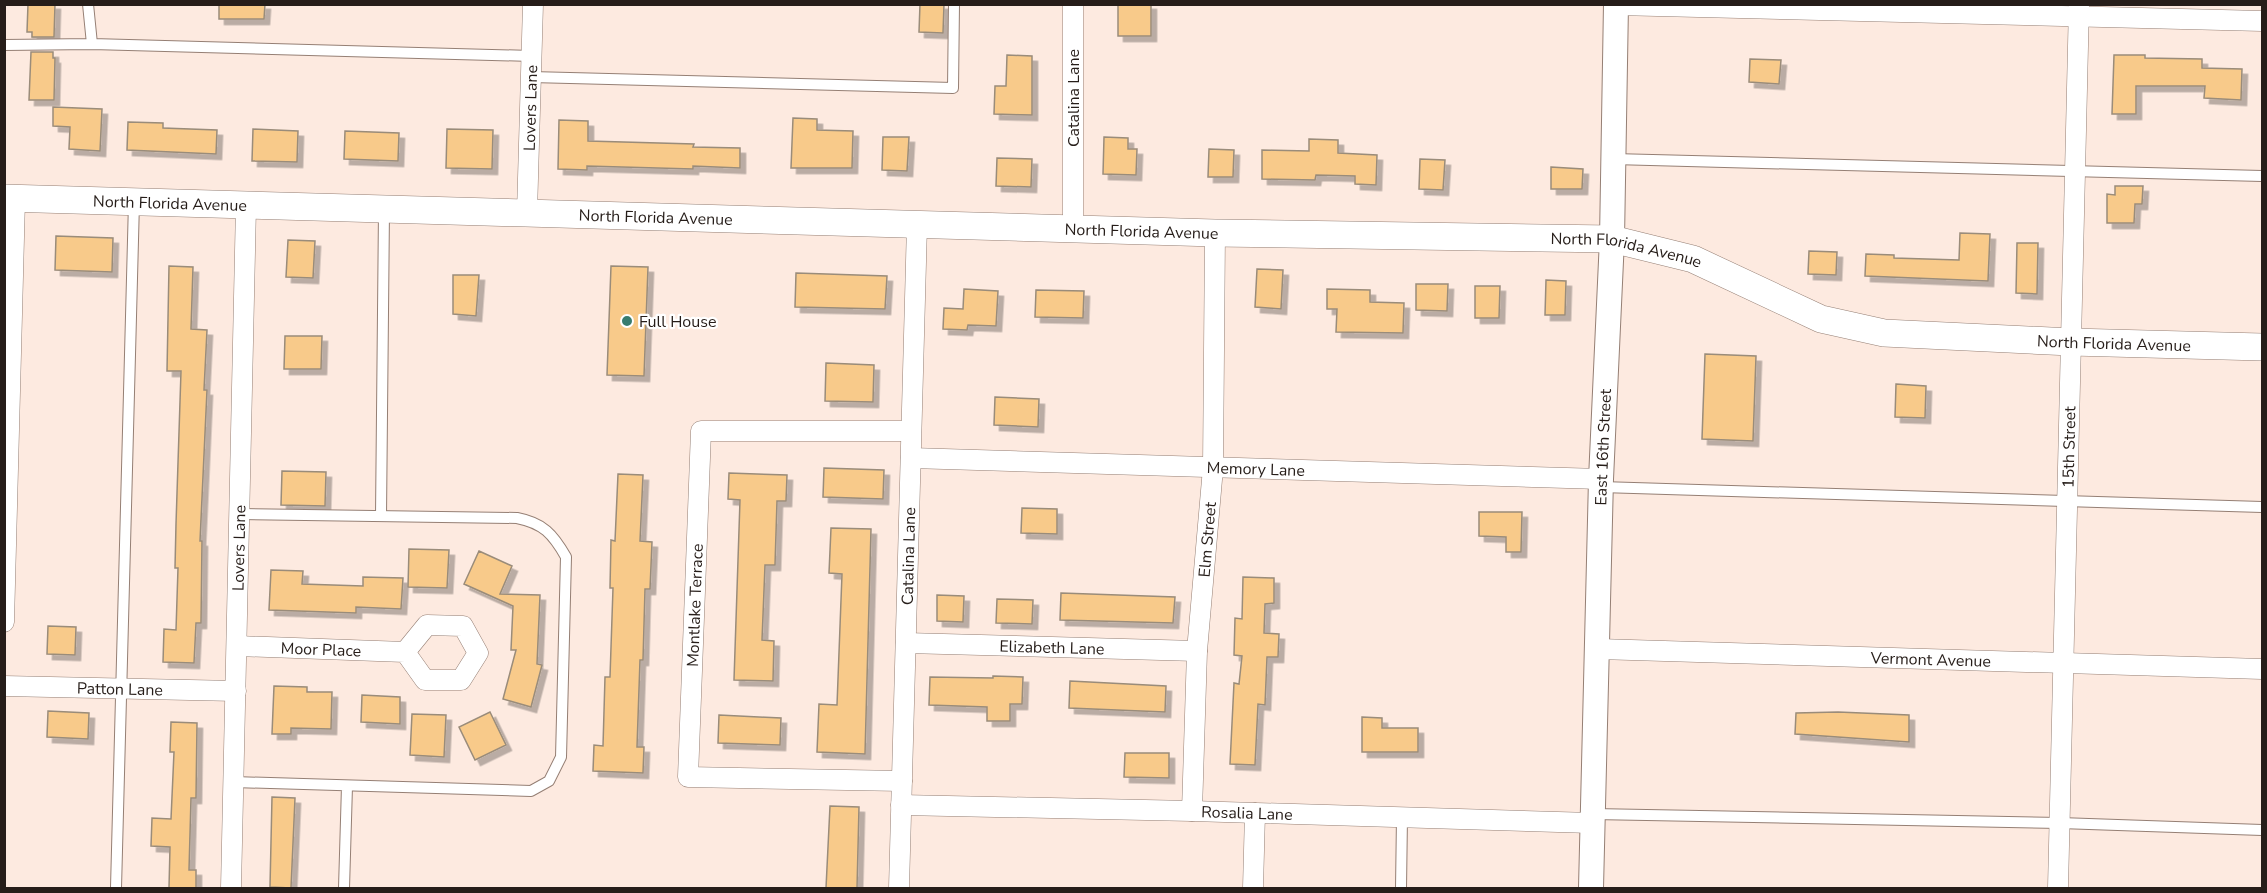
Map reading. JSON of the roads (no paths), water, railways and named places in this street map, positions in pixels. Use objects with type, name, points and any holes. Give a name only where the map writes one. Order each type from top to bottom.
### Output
[{"type":"main road","name":"North Florida Avenue","points":[[10,198],[917,225],[1073,227],[1215,233],[1612,239],[1693,259],[1821,320],[1884,333],[2071,342],[2262,347]]},
{"type":"street","name":"Lovers Lane","points":[[527,213],[533,4]]},
{"type":"street","name":"Catalina Lane","points":[[1073,4],[1073,227]]},
{"type":"street","points":[[1616,5],[2078,10],[2262,21]]},
{"type":"street","name":"East 16th Street","points":[[1591,888],[1601,483],[1612,239],[1616,5]]},
{"type":"street","name":"15th Street","points":[[2058,888],[2078,10]]},
{"type":"street","points":[[4,622],[10,198]]},
{"type":"street","name":"Lovers Lane","points":[[231,888],[246,206]]},
{"type":"street","name":"Catalina Lane","points":[[899,888],[917,225]]},
{"type":"street","name":"Elm Street","points":[[1192,811],[1197,651],[1213,468],[1215,233]]},
{"type":"street","name":"Montlake Terrace","points":[[902,781],[688,777],[700,431],[911,432]]},
{"type":"street","name":"Memory Lane","points":[[911,458],[1601,483]]},
{"type":"street","name":"Elizabeth Lane","points":[[906,643],[1197,651]]},
{"type":"street","name":"Moor Place","points":[[237,646],[405,651]]},
{"type":"street","name":"Vermont Avenue","points":[[1598,649],[2262,669]]},
{"type":"street","name":"Patton Lane","points":[[4,686],[236,691]]},
{"type":"street","name":"Rosalia Lane","points":[[901,805],[1402,817],[1592,818]]},
{"type":"street","points":[[1252,888],[1255,813]]},
{"type":"lane","points":[[88,4],[92,44]]},
{"type":"lane","points":[[531,76],[953,88],[954,4]]},
{"type":"lane","points":[[4,45],[92,44],[531,56]]},
{"type":"lane","points":[[1613,159],[2262,176]]},
{"type":"lane","points":[[116,888],[134,202]]},
{"type":"lane","points":[[381,516],[384,209]]},
{"type":"lane","points":[[1601,483],[2262,507]]},
{"type":"lane","points":[[234,782],[531,791],[549,781],[561,757],[566,557],[555,537],[534,521],[517,518],[240,514]]},
{"type":"lane","points":[[344,888],[347,786]]},
{"type":"lane","points":[[1401,888],[1402,817]]},
{"type":"lane","points":[[1592,818],[2060,823],[2262,830]]},
{"type":"place","name":"Full House","points":[[627,321]]}]
